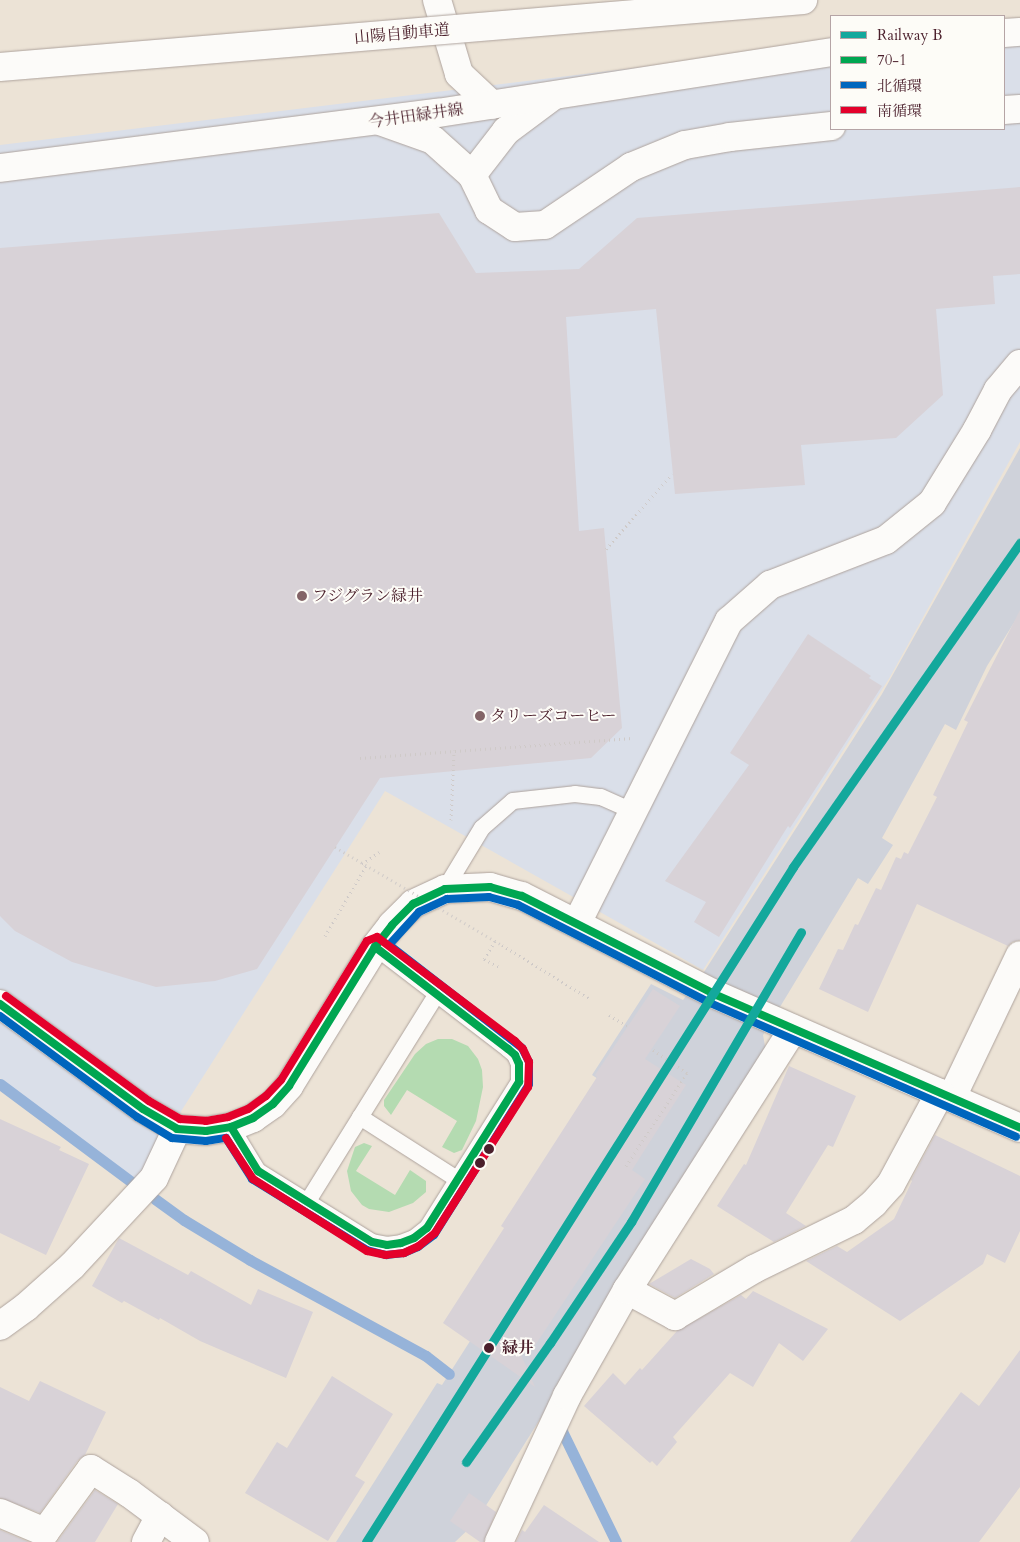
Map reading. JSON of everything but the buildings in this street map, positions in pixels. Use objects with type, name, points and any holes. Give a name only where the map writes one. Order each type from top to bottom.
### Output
[{"type":"main road","points":[[437,0],[459,74],[492,105]]},
{"type":"main road","name":"山陽自動車道","points":[[0,67],[803,0]]},
{"type":"main road","points":[[1005,33],[1020,32]]},
{"type":"main road","name":"今井田緑井線","points":[[0,168],[438,113],[830,52]]},
{"type":"main road","points":[[438,113],[459,74]]},
{"type":"main road","points":[[472,175],[506,131],[553,96]]},
{"type":"main road","points":[[1005,110],[1020,109]]},
{"type":"main road","points":[[380,121],[434,140],[472,175],[489,210],[516,227],[545,225],[631,167],[685,145],[730,137],[830,126]]},
{"type":"main road","points":[[577,923],[669,736],[729,621],[770,585],[886,540],[932,503],[977,430],[998,390],[1020,364]]},
{"type":"main road","points":[[0,1004],[143,1109],[177,1129],[206,1131],[231,1127],[253,1118],[273,1104],[289,1086],[375,947],[412,904],[445,889],[490,887],[522,896],[714,994],[1020,1128]]},
{"type":"main road","points":[[627,1290],[675,1316],[754,1269],[854,1220],[874,1203],[891,1184],[946,1095],[1020,956]]},
{"type":"main road","points":[[499,1542],[567,1396],[627,1290],[793,1029]]},
{"type":"main road","points":[[0,1326],[26,1307],[72,1266],[154,1178],[177,1129]]},
{"type":"main road","points":[[0,1513],[45,1532],[91,1469],[129,1493],[195,1542]]},
{"type":"main road","points":[[146,1542],[160,1516]]},
{"type":"lane","points":[[445,889],[482,828],[513,801],[575,794],[601,797],[633,811]]},
{"type":"lane","points":[[231,1127],[258,1171],[372,1242],[387,1245],[401,1244],[414,1238],[426,1228],[519,1082],[521,1073],[515,1055],[375,947]]},
{"type":"lane","points":[[308,1201],[436,995]]},
{"type":"lane","points":[[360,1117],[457,1179]]},
{"type":"path","points":[[606,549],[672,474]]},
{"type":"path","points":[[360,758],[669,736]]},
{"type":"path","points":[[451,822],[454,750]]},
{"type":"path","points":[[335,847],[590,999]]},
{"type":"path","points":[[325,936],[364,865],[379,852]]},
{"type":"path","points":[[495,941],[484,959],[501,968]]},
{"type":"path","points":[[609,1015],[627,1026]]},
{"type":"path","points":[[626,1166],[687,1073],[652,1049]]},
{"type":"shaded area","points":[[1020,22],[1020,442],[890,677],[703,970],[385,791],[136,1182],[0,1078],[0,145],[830,44],[830,130],[1005,130],[1005,24]]},
{"type":"shaded area","points":[[1020,448],[1020,613],[987,666],[956,730],[945,724],[882,838],[893,845],[868,884],[858,878],[763,1035],[767,1057],[475,1523],[455,1542],[336,1542],[437,1383],[442,1385],[626,1097],[592,1075],[651,984],[683,1000],[704,972],[882,694]]},
{"type":"green space","points":[[438,1039],[452,1039],[468,1046],[478,1059],[482,1070],[483,1087],[476,1121],[462,1150],[454,1153],[442,1147],[457,1121],[407,1090],[391,1115],[384,1106],[384,1100],[415,1054],[426,1044]]},
{"type":"green space","points":[[364,1143],[372,1146],[356,1171],[395,1195],[410,1170],[426,1181],[426,1192],[413,1203],[389,1212],[369,1209],[362,1205],[351,1191],[347,1171],[355,1147]]},
{"type":"waterway","points":[[0,1084],[133,1183]]},
{"type":"waterway","points":[[155,1199],[184,1220],[250,1260],[426,1356],[449,1374]]},
{"type":"waterway","points":[[558,1423],[616,1542]]},
{"type":"rail line","name":"B","points":[[366,1542],[793,867],[1020,543]]},
{"type":"rail line","name":"B","points":[[466,1462],[550,1343],[631,1222],[801,932]]},
{"type":"transit line","name":"70-1","points":[[0,1004],[143,1109],[177,1129],[206,1131],[231,1127],[253,1118],[273,1104],[289,1086],[375,947],[392,925],[413,904],[445,889],[490,887],[522,896],[714,994],[1020,1128]]},
{"type":"transit line","name":"北循環","points":[[0,1016],[137,1117],[172,1138],[206,1141],[226,1138],[252,1179],[367,1250],[386,1255],[404,1253],[418,1247],[434,1235],[529,1084],[529,1062],[522,1048],[389,945],[419,912],[447,899],[489,897],[518,905],[710,1003],[1016,1137]]},
{"type":"transit line","name":"南循環","points":[[6,996],[149,1101],[180,1119],[206,1121],[228,1117],[248,1109],[266,1096],[281,1080],[367,941],[377,937],[515,1041],[523,1049],[529,1062],[528,1087],[435,1233],[419,1246],[404,1253],[386,1255],[367,1251],[253,1179],[226,1138]]},
{"type":"transit line","name":"70-1","points":[[231,1127],[258,1171],[372,1242],[387,1245],[401,1243],[414,1238],[427,1228],[519,1082],[519,1064],[515,1055],[508,1049],[375,947]]},
{"type":"place","name":"フジグラン緑井","points":[[302,596]]},
{"type":"place","name":"タリーズコーヒー","points":[[480,716]]},
{"type":"place","name":"緑井","points":[[489,1348]]}]
